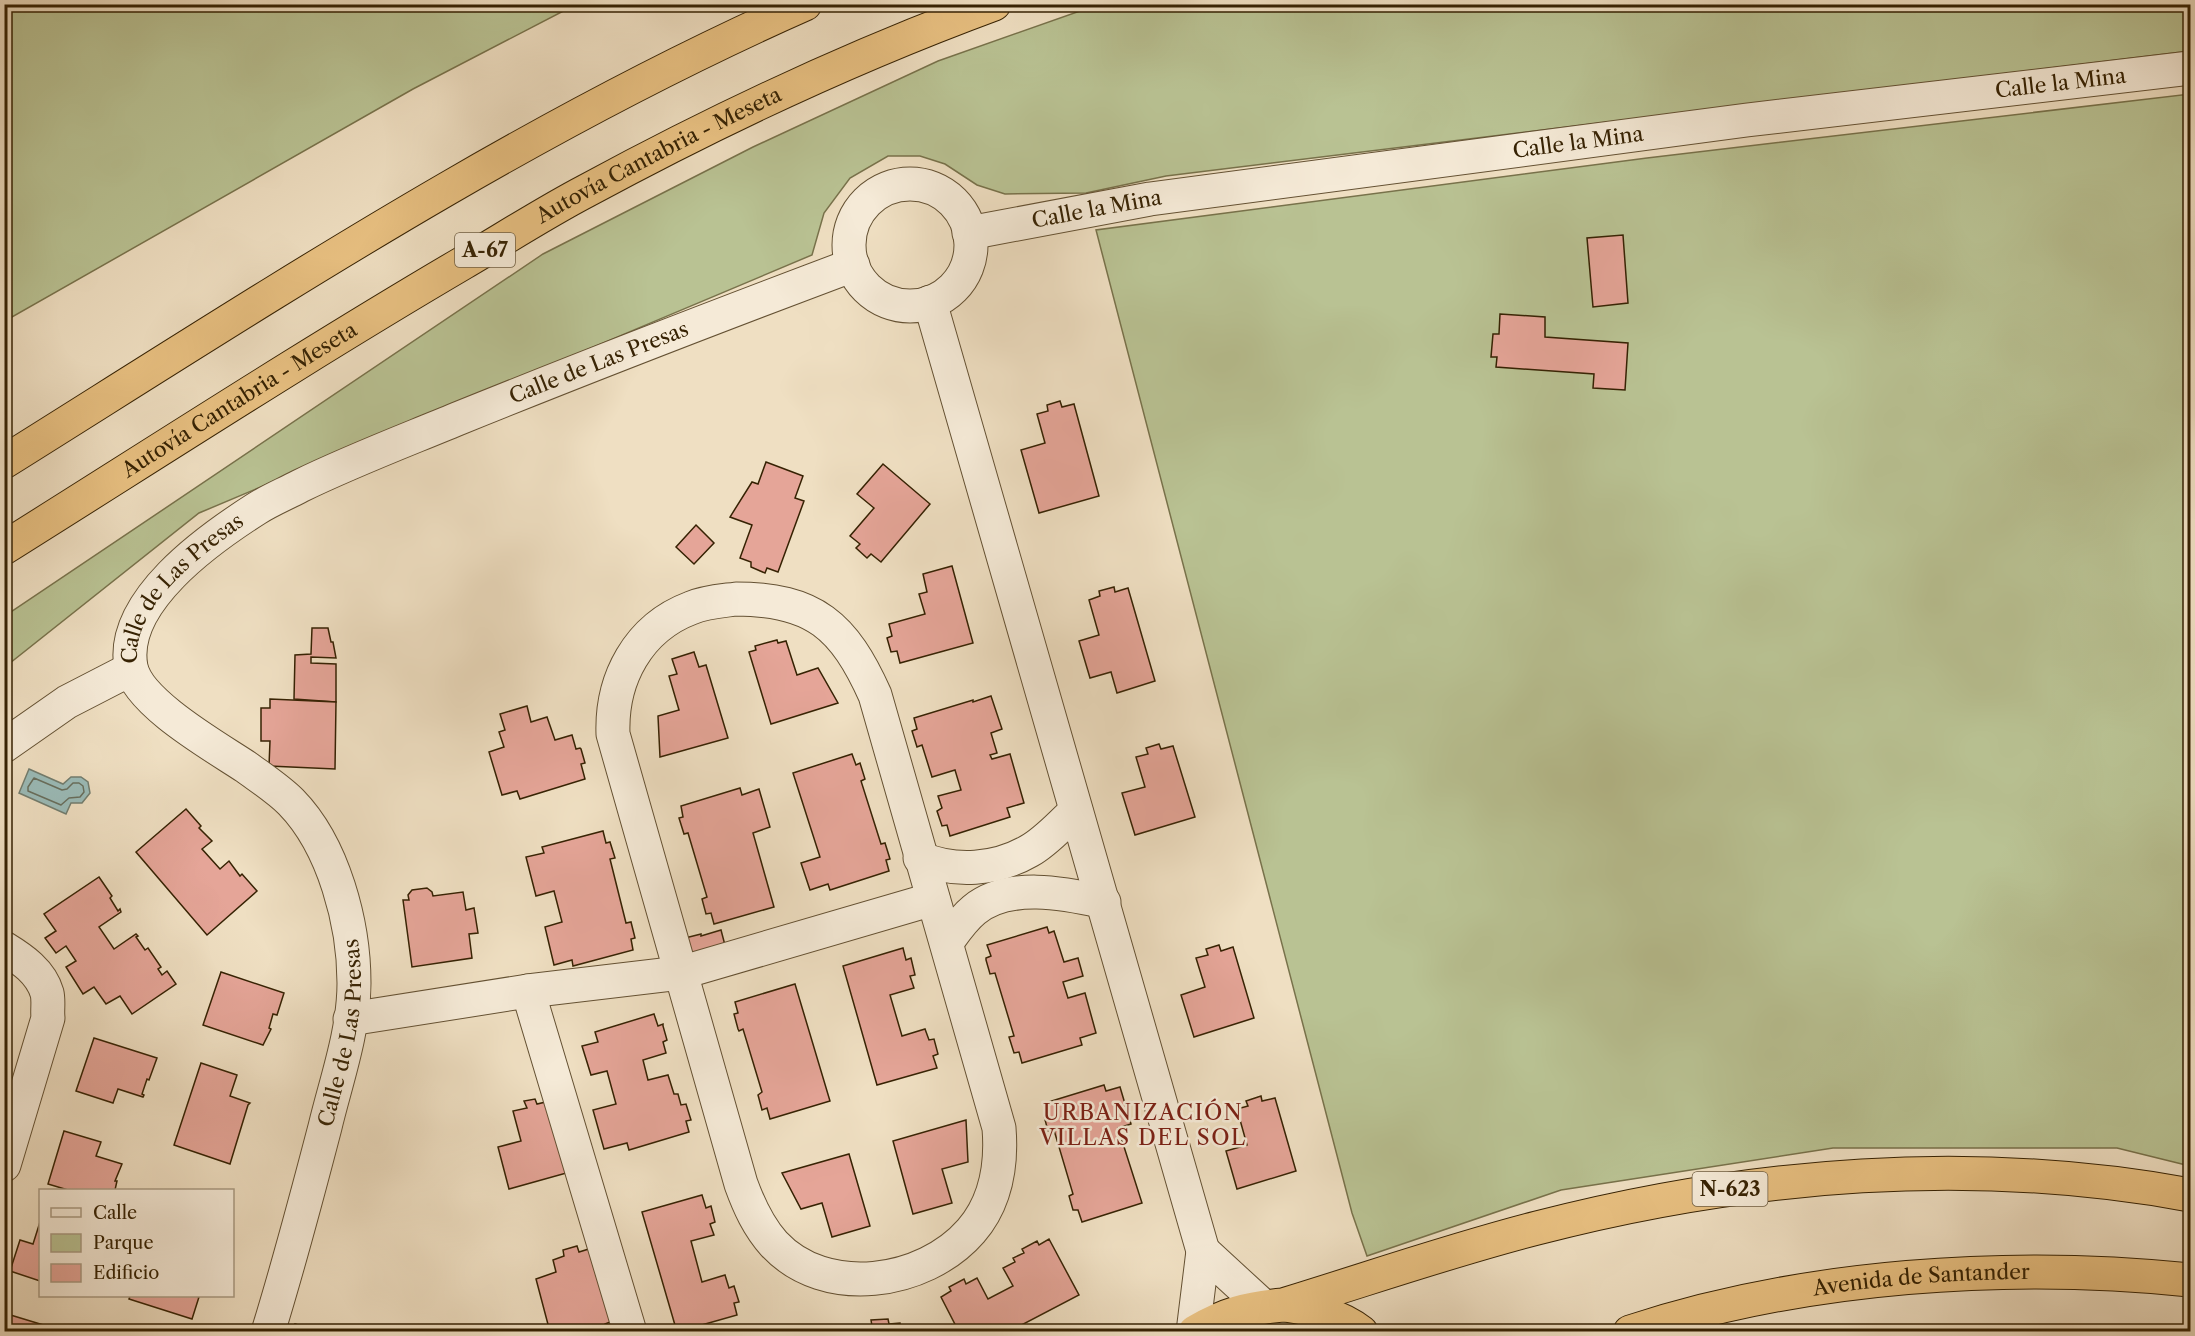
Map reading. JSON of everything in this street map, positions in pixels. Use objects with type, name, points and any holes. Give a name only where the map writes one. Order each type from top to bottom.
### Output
[{"type":"highway","points":[[4,462],[313,269],[490,163],[671,66],[806,4]]},
{"type":"highway","name":"Autovía Cantabria - Meseta","points":[[4,548],[401,299],[583,192],[762,101],[994,4]]},
{"type":"highway","name":"N-623","points":[[1274,1306],[1537,1227],[1657,1201],[1768,1184],[1829,1178],[1944,1172],[2112,1183],[2190,1196]]},
{"type":"highway","name":"Avenida de Santander","points":[[1642,1328],[1797,1292],[1921,1278],[2039,1272],[2190,1280]]},
{"type":"highway","points":[[1194,1332],[1217,1319],[1242,1310],[1274,1306],[1312,1309],[1330,1315],[1361,1332]]},
{"type":"street","name":"Calle la Mina","points":[[969,233],[1150,199],[1747,120],[2190,68]]},
{"type":"street","points":[[905,185],[924,186],[942,193],[957,206],[967,223],[969,233],[971,242],[969,259],[963,275],[953,289],[939,299],[920,306],[900,306],[882,300],[865,287],[854,271],[849,252],[850,233],[857,215],[869,200],[886,189],[905,185]]},
{"type":"street","name":"Calle de Las Presas","points":[[268,1332],[298,1234],[348,1034],[354,985],[350,937],[334,872],[317,836],[292,802],[158,706],[141,690],[131,669],[131,638],[148,603],[172,573],[215,537],[260,506],[334,469],[712,318],[853,265]]},
{"type":"street","points":[[930,302],[1203,1251],[1194,1332]]},
{"type":"street","points":[[762,599],[783,603],[804,610],[837,633],[853,652],[875,695],[933,899],[999,1128],[1001,1149],[998,1178],[987,1206],[972,1230],[950,1251],[925,1265],[902,1274],[876,1278],[849,1279],[823,1274],[798,1262],[775,1246],[760,1227],[748,1205],[741,1184],[613,734],[617,691],[627,664],[639,645],[655,628],[672,617],[712,602],[762,599]]},
{"type":"street","points":[[4,746],[67,702],[131,669]]},
{"type":"street","points":[[920,858],[954,868],[972,868],[998,863],[1030,851],[1076,810]]},
{"type":"street","points":[[947,942],[973,911],[984,903],[1010,895],[1050,892],[1104,902]]},
{"type":"street","points":[[350,1019],[528,991],[680,973],[933,899]]},
{"type":"street","points":[[4,948],[21,958],[39,976],[47,994],[48,1018],[4,1165]]},
{"type":"street","points":[[528,991],[630,1332]]},
{"type":"street","points":[[1203,1251],[1274,1306]]},
{"type":"green space","points":[[5,4],[575,5],[413,89],[5,321]]},
{"type":"green space","points":[[1097,5],[2190,5],[2190,51],[1166,176],[1086,193],[1005,194],[977,185],[945,164],[920,156],[888,156],[850,178],[824,213],[812,255],[199,513],[5,667],[5,616],[543,254],[753,147],[938,61]]},
{"type":"green space","points":[[2190,94],[2190,1166],[2117,1148],[1833,1148],[1561,1190],[1367,1256],[1352,1213],[1096,230],[1647,158]]},
{"type":"water","points":[[29,769],[63,784],[71,777],[81,777],[88,782],[90,793],[82,803],[71,803],[66,814],[19,793]]},
{"type":"building","points":[[1623,235],[1628,303],[1593,307],[1587,238]]},
{"type":"building","points":[[1500,314],[1545,317],[1545,337],[1628,343],[1625,390],[1593,388],[1594,374],[1496,367],[1497,357],[1491,357],[1493,334],[1499,334]]},
{"type":"building","points":[[1060,401],[1062,407],[1074,404],[1099,496],[1039,513],[1021,450],[1045,443],[1037,414],[1048,411],[1047,405]]},
{"type":"building","points":[[766,462],[803,476],[795,498],[804,501],[778,572],[767,568],[765,573],[751,567],[751,562],[740,558],[752,525],[730,517],[752,482],[758,484]]},
{"type":"building","points":[[883,464],[930,504],[881,562],[871,554],[867,558],[856,548],[860,544],[850,536],[874,508],[857,494]]},
{"type":"building","points":[[696,525],[714,543],[694,564],[676,547]]},
{"type":"building","points":[[952,566],[973,643],[900,663],[897,651],[891,652],[887,638],[892,636],[889,624],[925,614],[919,594],[927,592],[923,574]]},
{"type":"building","points":[[1114,587],[1115,592],[1128,588],[1155,681],[1117,693],[1111,672],[1090,678],[1079,641],[1099,635],[1089,600],[1100,596],[1099,591]]},
{"type":"building","points":[[312,628],[328,628],[331,642],[333,642],[336,658],[311,657],[311,663],[336,664],[336,702],[294,699],[295,655],[311,654]]},
{"type":"building","points":[[777,640],[778,643],[786,641],[797,675],[818,668],[838,703],[771,724],[749,652],[756,650],[755,646]]},
{"type":"building","points":[[694,652],[699,667],[706,665],[728,738],[660,757],[658,716],[679,710],[669,676],[677,674],[672,659]]},
{"type":"building","points":[[991,696],[1002,729],[991,733],[997,753],[990,755],[992,759],[1010,754],[1024,803],[1007,808],[1010,817],[950,836],[947,825],[942,826],[937,811],[942,808],[938,796],[961,790],[955,770],[932,777],[922,745],[917,747],[912,731],[917,729],[914,718]]},
{"type":"building","points":[[270,699],[336,702],[335,769],[269,766],[270,741],[261,741],[261,708],[270,708]]},
{"type":"building","points":[[527,706],[531,722],[547,717],[555,740],[572,735],[576,749],[581,749],[585,763],[581,764],[585,779],[520,799],[517,791],[502,795],[489,752],[504,747],[499,732],[505,730],[500,714]]},
{"type":"building","points":[[1159,744],[1161,749],[1173,746],[1195,817],[1135,835],[1122,793],[1145,787],[1136,757],[1148,754],[1146,748]]},
{"type":"building","points":[[852,754],[856,765],[860,763],[865,779],[861,781],[881,844],[885,843],[890,859],[886,860],[889,871],[830,890],[828,884],[810,890],[801,863],[820,857],[793,773]]},
{"type":"building","points":[[740,788],[742,795],[759,789],[770,827],[753,833],[774,907],[714,924],[711,913],[706,914],[702,899],[707,897],[688,833],[684,834],[679,818],[683,817],[681,806]]},
{"type":"building","points":[[186,809],[201,826],[199,828],[212,841],[202,849],[220,869],[229,861],[240,876],[242,874],[257,891],[207,935],[136,852]]},
{"type":"building","points":[[603,831],[606,843],[610,842],[615,858],[610,859],[626,923],[631,922],[635,938],[631,939],[633,950],[573,966],[572,960],[554,965],[545,927],[562,922],[554,891],[536,896],[526,857],[544,853],[542,847]]},
{"type":"building","points":[[99,877],[112,896],[110,898],[118,911],[120,909],[121,912],[99,927],[114,949],[136,934],[145,950],[148,948],[161,967],[158,969],[162,975],[167,971],[176,984],[132,1014],[120,996],[106,1004],[94,987],[83,994],[66,967],[76,961],[66,946],[56,953],[45,938],[56,931],[44,914]]},
{"type":"building","points":[[427,888],[433,896],[463,892],[466,910],[474,908],[478,933],[469,934],[472,958],[412,967],[403,900],[409,900],[408,895],[412,890]]},
{"type":"building","points":[[1047,927],[1049,933],[1054,931],[1064,962],[1078,958],[1083,976],[1063,982],[1068,998],[1085,993],[1096,1033],[1080,1038],[1082,1045],[1022,1063],[1019,1052],[1014,1053],[1009,1037],[1014,1036],[995,973],[990,974],[986,958],[991,956],[987,945]]},
{"type":"building","points":[[721,930],[726,949],[691,959],[685,938]]},
{"type":"building","points":[[1219,945],[1221,951],[1233,947],[1254,1018],[1194,1037],[1181,995],[1205,987],[1196,958],[1208,955],[1206,949]]},
{"type":"building","points":[[903,948],[906,960],[911,958],[915,975],[910,976],[914,988],[890,995],[902,1036],[925,1029],[929,1040],[934,1039],[938,1054],[933,1056],[937,1068],[877,1085],[843,966]]},
{"type":"building","points":[[221,972],[284,993],[277,1015],[273,1014],[269,1028],[271,1029],[263,1045],[203,1025]]},
{"type":"building","points":[[795,984],[830,1101],[770,1119],[767,1108],[762,1110],[758,1095],[762,1092],[743,1029],[739,1031],[738,1029],[734,1014],[738,1013],[735,1002]]},
{"type":"building","points":[[654,1014],[658,1026],[663,1024],[667,1040],[663,1042],[666,1053],[643,1060],[648,1080],[668,1075],[674,1094],[678,1094],[681,1105],[686,1104],[691,1120],[686,1121],[689,1132],[629,1150],[627,1143],[604,1149],[593,1110],[616,1104],[607,1071],[591,1075],[582,1046],[598,1042],[595,1032]]},
{"type":"building","points":[[94,1038],[157,1058],[149,1080],[147,1079],[143,1097],[118,1089],[113,1103],[76,1091]]},
{"type":"building","points":[[201,1063],[237,1075],[230,1096],[250,1103],[230,1164],[174,1145]]},
{"type":"building","points":[[1104,1085],[1106,1091],[1120,1087],[1131,1124],[1118,1128],[1142,1203],[1082,1222],[1078,1210],[1073,1210],[1069,1196],[1073,1194],[1054,1130],[1048,1131],[1044,1116],[1048,1114],[1045,1103]]},
{"type":"building","points":[[1261,1096],[1262,1101],[1275,1098],[1296,1171],[1237,1189],[1226,1151],[1247,1145],[1237,1109],[1248,1106],[1246,1101]]},
{"type":"building","points":[[535,1099],[537,1104],[550,1101],[570,1172],[509,1189],[498,1147],[521,1141],[513,1111],[527,1108],[524,1101]]},
{"type":"building","points":[[966,1120],[968,1162],[942,1169],[952,1203],[913,1214],[893,1141]]},
{"type":"building","points":[[64,1131],[101,1142],[96,1156],[122,1164],[115,1181],[117,1181],[115,1189],[65,1189],[48,1184]]},
{"type":"building","points":[[849,1154],[870,1226],[832,1237],[822,1203],[801,1209],[782,1173]]},
{"type":"building","points":[[702,1195],[706,1208],[711,1206],[715,1222],[710,1224],[714,1235],[691,1241],[702,1282],[725,1275],[729,1288],[734,1286],[739,1302],[734,1303],[737,1315],[677,1332],[642,1212]]},
{"type":"building","points":[[39,1225],[39,1281],[10,1271],[20,1240],[33,1244]]},
{"type":"building","points":[[1049,1239],[1079,1295],[1008,1332],[959,1332],[941,1297],[951,1291],[949,1287],[964,1279],[966,1284],[977,1278],[988,1299],[1013,1286],[1003,1268],[1015,1262],[1013,1258],[1024,1253],[1022,1249],[1037,1241],[1039,1245]]},
{"type":"building","points":[[577,1246],[579,1252],[592,1248],[613,1321],[605,1324],[607,1332],[550,1332],[536,1279],[556,1272],[553,1260],[564,1256],[563,1250]]},
{"type":"building","points":[[130,1297],[199,1297],[192,1319],[129,1299]]},
{"type":"building","points":[[4,1313],[50,1327],[64,1332],[4,1332]]},
{"type":"building","points":[[888,1319],[889,1324],[900,1323],[901,1332],[860,1332],[859,1326],[872,1326],[871,1320]]},
{"type":"building","points":[[295,1324],[322,1332],[292,1332]]},
{"type":"building","points":[[805,1326],[806,1330],[818,1330],[818,1332],[789,1332],[788,1327]]},
{"type":"district","name":"URBANIZACIÓN VILLAS DEL SOL","points":[[1143,1124]]}]
